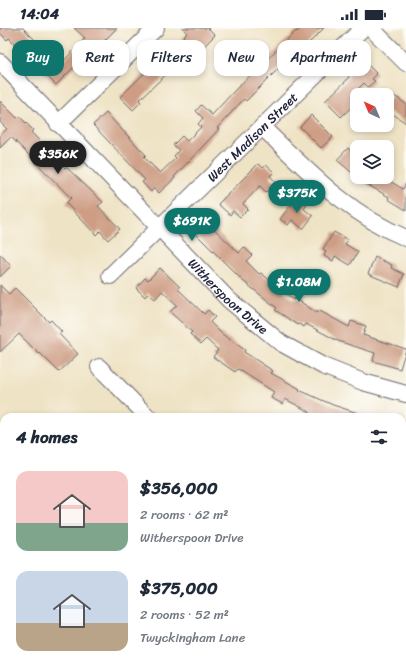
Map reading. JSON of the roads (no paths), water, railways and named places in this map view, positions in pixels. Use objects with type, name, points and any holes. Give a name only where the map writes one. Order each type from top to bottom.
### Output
[{"type":"street","points":[[58,124],[156,28]]},
{"type":"street","name":"West Madison Street","points":[[110,276],[362,28]]},
{"type":"street","points":[[371,28],[406,63]]},
{"type":"street","name":"Witherspoon Drive","points":[[0,62],[229,300],[281,343],[323,366],[362,382],[406,394]]},
{"type":"street","points":[[262,127],[321,184],[345,203],[391,232],[406,238]]},
{"type":"street","points":[[99,367],[144,413]]}]
